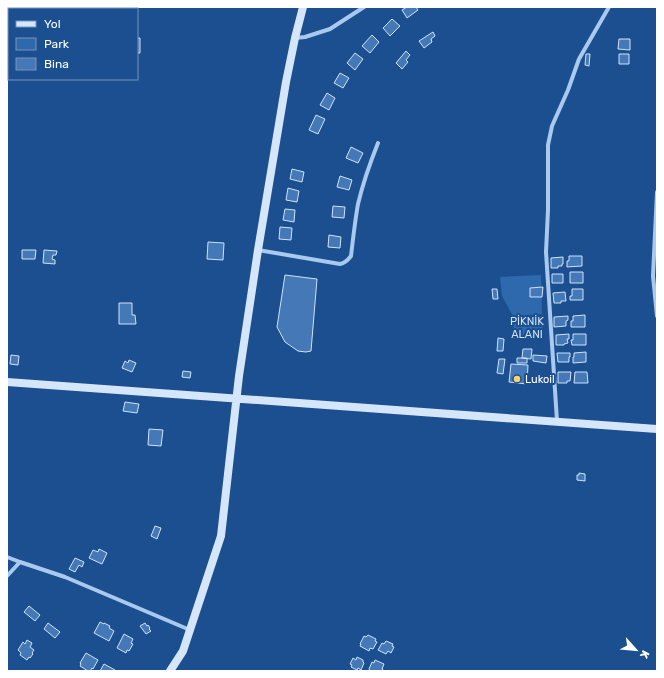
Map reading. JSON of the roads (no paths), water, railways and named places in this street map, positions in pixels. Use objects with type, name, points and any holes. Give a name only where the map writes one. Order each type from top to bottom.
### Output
[{"type":"street","points":[[170,671],[183,651],[221,536],[236,399],[258,250],[286,82],[303,7]]},
{"type":"street","points":[[295,38],[305,37],[330,29],[364,7]]},
{"type":"street","points":[[557,422],[546,252],[548,210],[548,145],[552,126],[568,90],[579,59],[609,7]]},
{"type":"street","points":[[258,250],[340,264],[349,259],[351,256],[356,216],[362,188],[378,143]]},
{"type":"street","points":[[657,192],[653,276],[657,316]]},
{"type":"street","points":[[7,382],[657,429]]},
{"type":"street","points":[[7,557],[65,578],[190,630]]},
{"type":"street","points":[[7,576],[20,562]]},
{"type":"place","name":"Lukoil","points":[[517,379]]},
{"type":"park label","name":"PİKNİK ALANI","points":[[527,327]]}]
